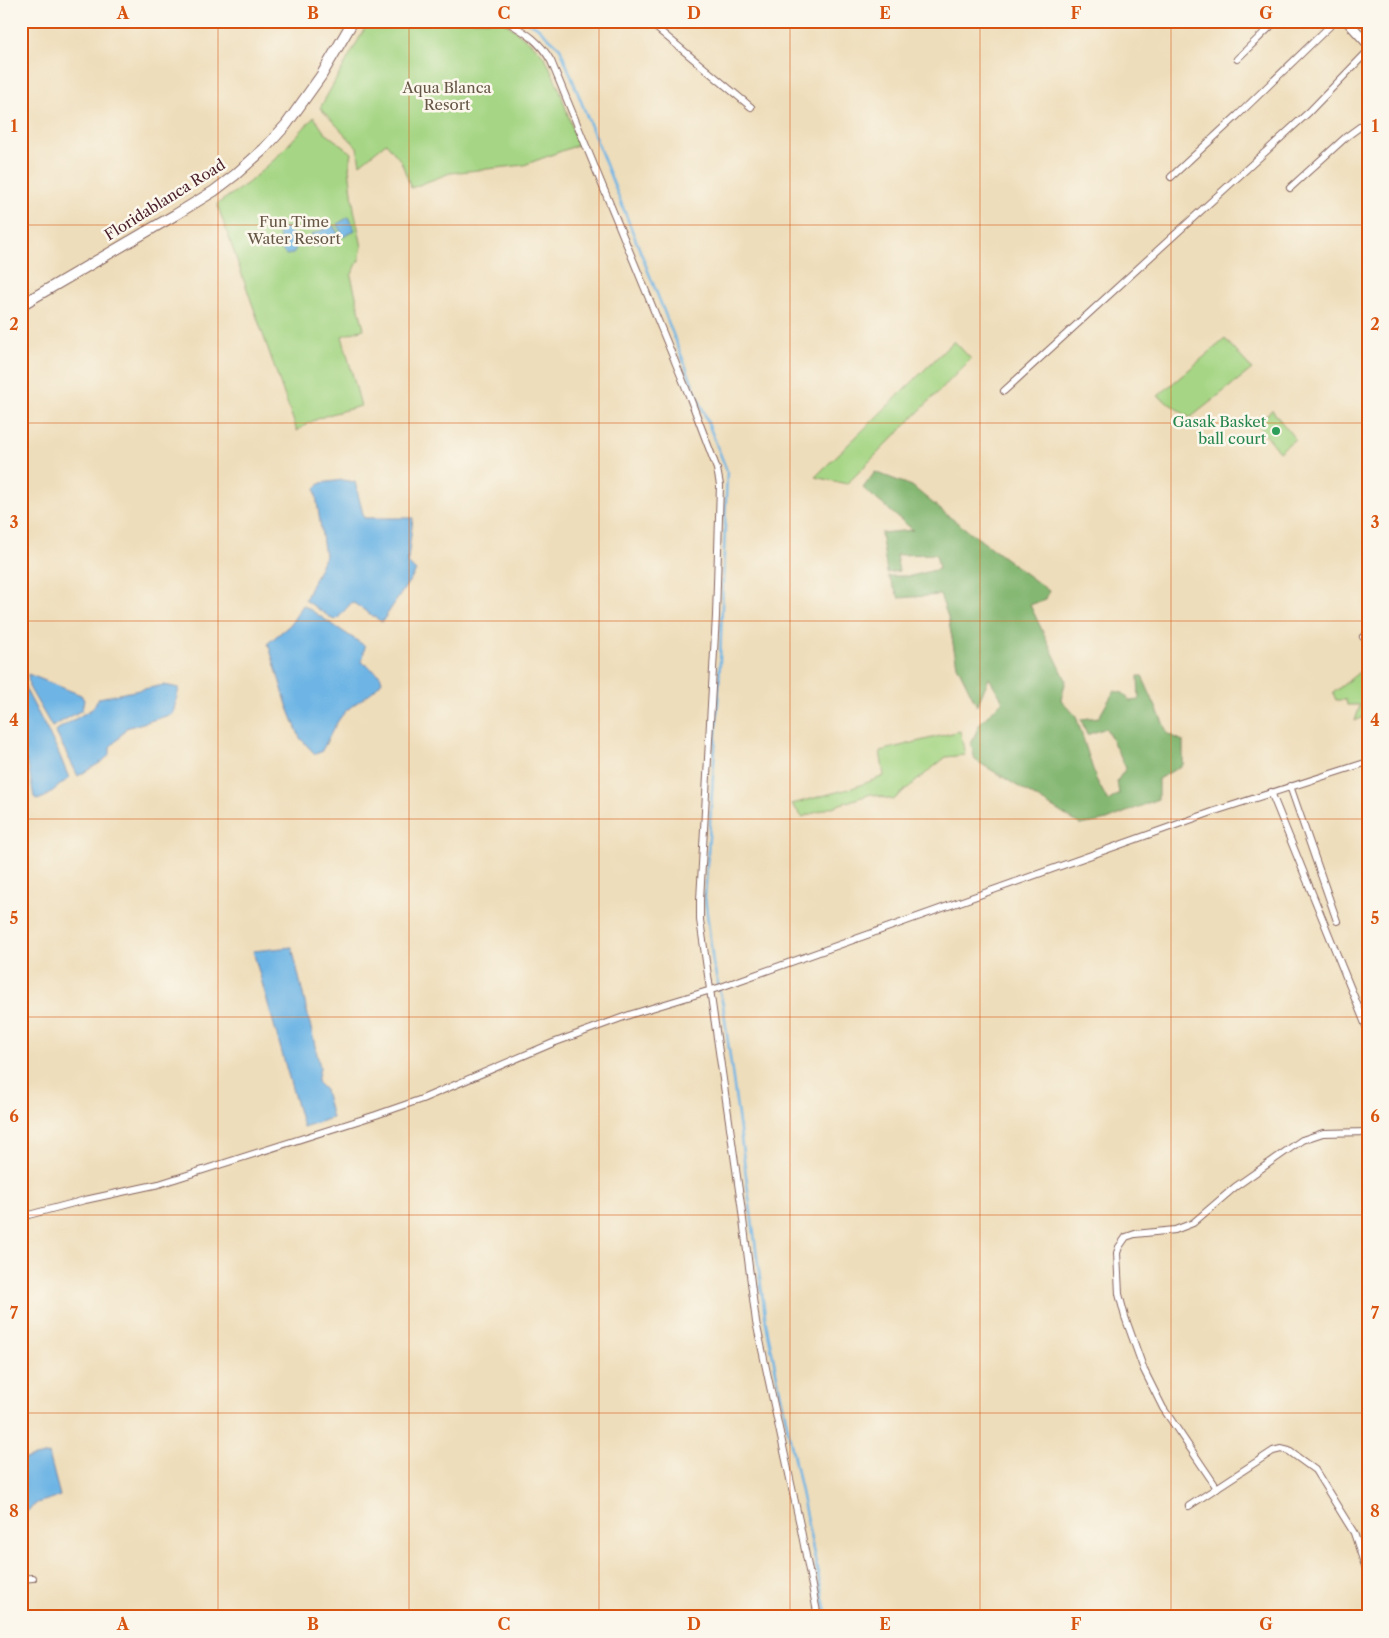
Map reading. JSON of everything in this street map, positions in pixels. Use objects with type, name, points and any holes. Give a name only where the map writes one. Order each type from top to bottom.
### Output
[{"type":"main road","name":"Floridablanca Road","points":[[21,305],[175,215],[235,175],[264,149],[286,125],[321,76],[353,21]]},
{"type":"street","points":[[506,21],[537,41],[544,48],[551,61],[690,398],[717,469],[720,485],[716,616],[700,920],[715,989],[756,1322],[818,1617]]},
{"type":"street","points":[[648,21],[751,107]]},
{"type":"street","points":[[1237,59],[1276,21]]},
{"type":"street","points":[[1171,177],[1335,21]]},
{"type":"street","points":[[1347,21],[1368,44]]},
{"type":"street","points":[[1004,391],[1309,112],[1368,51]]},
{"type":"street","points":[[1290,188],[1368,120]]},
{"type":"street","points":[[21,1217],[85,1200],[159,1184],[376,1115],[422,1099],[553,1043],[632,1014],[715,989],[1271,792],[1368,762]]},
{"type":"street","points":[[1290,786],[1337,921]]},
{"type":"street","points":[[1271,792],[1368,1031]]},
{"type":"street","points":[[1216,1488],[1163,1408],[1144,1370],[1119,1294],[1117,1261],[1119,1247],[1126,1237],[1135,1234],[1175,1230],[1193,1223],[1235,1187],[1302,1140],[1323,1133],[1368,1132]]},
{"type":"street","points":[[1188,1506],[1273,1451],[1281,1449],[1289,1451],[1310,1466],[1319,1477],[1354,1533],[1368,1575]]},
{"type":"street","points":[[21,1579],[33,1578]]},
{"type":"green space","name":"Aqua Blanca Resort","points":[[369,21],[503,21],[537,48],[546,59],[559,88],[578,145],[524,165],[450,173],[411,188],[401,161],[386,143],[360,164],[357,147],[320,108]]},
{"type":"green space","name":"Fun Time Water Resort","points":[[314,117],[324,132],[352,153],[349,168],[354,209],[362,247],[359,260],[351,276],[364,329],[342,336],[361,406],[312,421],[297,431],[217,204],[248,183],[275,159]]},
{"type":"green space","points":[[1225,339],[1252,369],[1190,418],[1158,396]]},
{"type":"green space","points":[[954,341],[971,359],[847,484],[815,477]]},
{"type":"green space","name":"Gasak Basket ball court","points":[[1272,410],[1295,439],[1279,452],[1256,423]]},
{"type":"green space","points":[[875,472],[912,486],[947,515],[1049,591],[1046,599],[1030,605],[1066,680],[1061,700],[1076,716],[1096,779],[1108,801],[1119,794],[1117,781],[1126,768],[1106,728],[1087,735],[1081,719],[1099,717],[1114,691],[1123,693],[1130,701],[1139,700],[1138,676],[1142,676],[1168,734],[1183,741],[1183,765],[1158,779],[1158,799],[1107,820],[1081,825],[975,760],[971,744],[980,723],[1003,701],[989,678],[977,706],[957,665],[948,617],[940,595],[899,598],[888,576],[911,576],[939,569],[936,554],[896,555],[899,571],[887,573],[881,533],[913,530],[863,488]]},
{"type":"green space","points":[[1368,665],[1368,715],[1355,721],[1360,705],[1347,705],[1346,700],[1336,700],[1333,693]]},
{"type":"green space","points":[[960,731],[965,755],[946,757],[893,800],[871,794],[802,817],[792,804],[852,788],[884,776],[880,751]]},
{"type":"water","points":[[349,217],[355,230],[343,237],[337,224]]},
{"type":"water","points":[[333,225],[340,237],[316,247],[311,235]]},
{"type":"water","points":[[281,228],[289,228],[293,236],[298,238],[299,242],[293,254],[286,255],[282,250],[284,243],[280,239],[278,232]]},
{"type":"water","points":[[343,480],[355,482],[364,518],[413,518],[408,563],[416,571],[382,622],[352,602],[334,620],[305,600],[325,556],[315,488],[321,483]]},
{"type":"water","points":[[303,605],[365,646],[362,662],[380,675],[382,681],[374,690],[342,715],[321,752],[315,754],[300,738],[287,705],[268,643],[290,625]]},
{"type":"water","points":[[21,672],[26,690],[57,749],[69,778],[45,797],[37,800],[34,797],[29,770],[21,748]]},
{"type":"water","points":[[28,674],[81,695],[84,700],[82,710],[52,727],[29,687]]},
{"type":"water","points":[[164,685],[179,688],[173,714],[126,728],[110,747],[110,754],[103,761],[78,776],[55,731],[92,709],[99,698]]},
{"type":"water","points":[[292,947],[320,1067],[317,1082],[325,1090],[332,1118],[303,1127],[253,951]]},
{"type":"water","points":[[49,1454],[60,1496],[37,1503],[21,1514],[21,1460]]},
{"type":"waterway","points":[[525,21],[536,26],[560,48],[727,471],[719,688],[705,897],[713,963],[723,1005],[766,1323],[827,1617]]},
{"type":"place","name":"Gasak Basket ball court","points":[[1276,431]]}]
